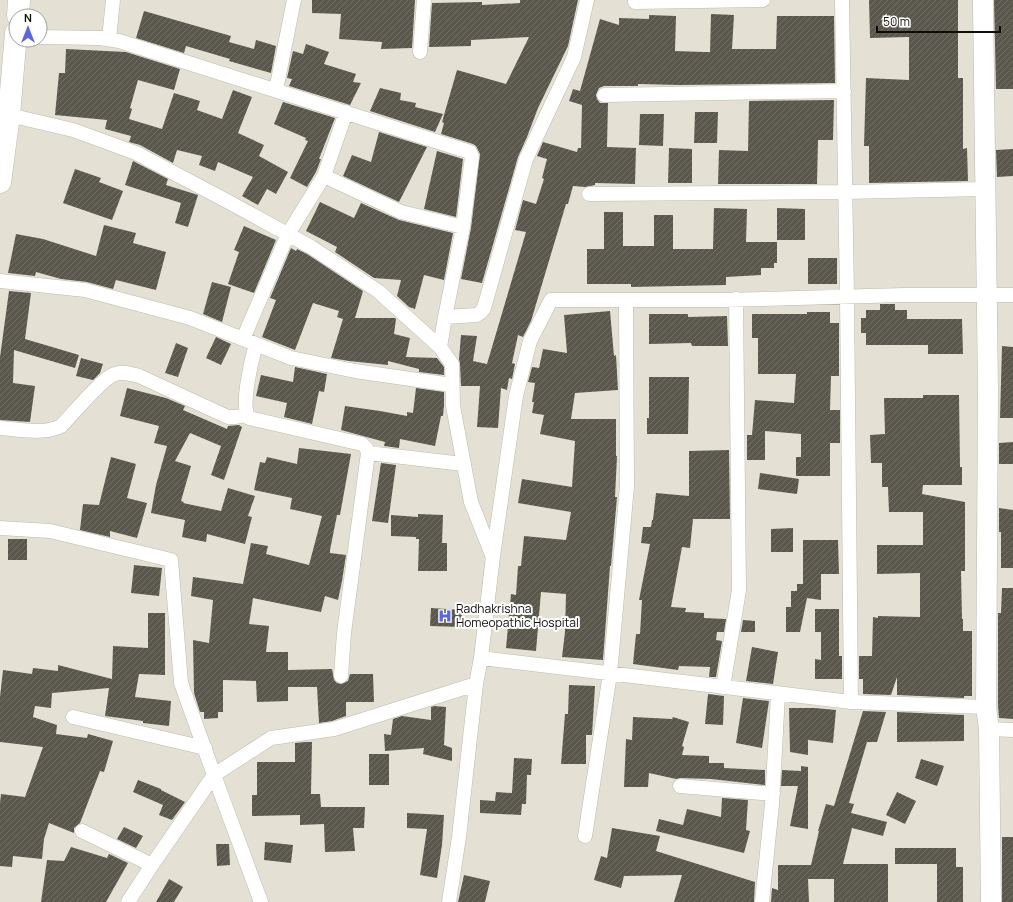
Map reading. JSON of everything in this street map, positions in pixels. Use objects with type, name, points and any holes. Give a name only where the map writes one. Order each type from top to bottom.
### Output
[{"type":"main road","points":[[0,182],[9,115],[15,48]]},
{"type":"street","points":[[109,39],[113,0]]},
{"type":"street","points":[[276,90],[294,0]]},
{"type":"street","points":[[420,52],[424,0]]},
{"type":"street","points":[[445,317],[477,315],[482,312],[484,308],[527,155],[574,57],[587,0]]},
{"type":"street","points":[[635,2],[763,0]]},
{"type":"street","points":[[842,0],[847,296],[850,702]]},
{"type":"street","points":[[983,0],[988,392],[986,707],[989,729],[991,902]]},
{"type":"street","points":[[48,36],[109,39],[276,90],[470,152],[472,157],[463,227],[440,347]]},
{"type":"street","points":[[604,95],[844,91]]},
{"type":"street","points":[[246,415],[245,411],[250,341],[288,234],[324,176],[346,112]]},
{"type":"street","points":[[9,115],[74,130],[136,153],[288,234],[312,247],[378,291],[440,347],[452,364],[453,406],[463,464],[472,502],[493,556]]},
{"type":"street","points":[[324,176],[402,212],[463,227]]},
{"type":"street","points":[[589,194],[845,192],[985,189]]},
{"type":"street","points":[[0,281],[85,290],[190,318],[291,358],[355,371],[452,385]]},
{"type":"street","points":[[449,902],[459,837],[476,684],[481,658],[493,556],[516,396],[530,340],[552,300],[1013,295]]},
{"type":"street","points":[[723,688],[740,590],[736,299]]},
{"type":"street","points":[[585,836],[610,674],[627,486],[626,300]]},
{"type":"street","points":[[0,428],[46,431],[55,430],[61,426],[104,379],[114,374],[126,372],[139,376],[228,417],[246,415],[252,419],[362,444],[367,449],[368,453],[344,633],[341,676]]},
{"type":"street","points":[[368,453],[463,464]]},
{"type":"street","points":[[0,528],[50,532],[171,560],[181,683],[261,902]]},
{"type":"street","points":[[481,658],[850,702],[986,707]]},
{"type":"street","points":[[128,902],[214,775],[271,738],[334,729],[476,684]]},
{"type":"street","points":[[762,902],[772,794],[778,694]]},
{"type":"street","points":[[73,717],[205,748]]},
{"type":"street","points":[[989,729],[1013,730]]},
{"type":"street","points":[[680,786],[772,794]]},
{"type":"street","points":[[82,831],[152,865]]},
{"type":"building","points":[[312,0],[415,0],[412,48],[381,49],[382,42],[339,39],[341,14],[312,13]]},
{"type":"building","points":[[520,0],[578,0],[568,46],[538,108],[518,157],[482,283],[461,279],[471,228],[480,154],[476,146],[473,144],[441,134],[444,123],[442,122],[457,70],[506,84],[529,37],[471,40],[471,46],[429,47],[432,3],[482,2],[482,5],[520,3]]},
{"type":"building","points":[[869,0],[958,0],[958,78],[963,78],[963,149],[967,148],[968,181],[869,183],[869,146],[864,146],[866,78],[909,80],[909,37],[870,38]]},
{"type":"building","points":[[994,0],[1013,0],[1013,89],[996,89]]},
{"type":"building","points":[[144,11],[231,36],[229,42],[254,49],[256,40],[276,46],[271,73],[229,61],[230,59],[186,46],[184,53],[136,38]]},
{"type":"building","points":[[711,14],[734,15],[732,49],[776,49],[777,16],[834,16],[835,83],[679,85],[638,84],[638,86],[604,86],[599,88],[596,95],[597,99],[600,103],[608,103],[607,147],[636,148],[635,184],[595,183],[595,185],[585,187],[573,186],[568,204],[566,204],[531,321],[523,337],[518,335],[512,363],[515,364],[512,379],[509,378],[507,390],[501,388],[498,428],[477,427],[480,386],[461,386],[459,359],[461,335],[477,336],[473,361],[487,364],[526,232],[515,230],[523,200],[536,204],[544,179],[542,178],[547,159],[537,156],[543,142],[577,152],[578,148],[581,148],[582,105],[569,101],[573,89],[580,91],[600,19],[619,25],[619,18],[649,19],[649,15],[676,16],[675,51],[710,52]]},
{"type":"building","points":[[306,44],[329,52],[324,64],[356,74],[353,82],[361,83],[350,105],[289,86],[292,79],[287,78],[293,51],[303,54]]},
{"type":"building","points":[[66,49],[126,52],[180,69],[174,90],[138,80],[130,108],[132,109],[129,119],[162,129],[174,93],[200,101],[197,110],[222,119],[233,90],[252,97],[238,133],[264,145],[259,156],[288,172],[276,194],[267,189],[258,205],[242,196],[253,177],[218,162],[215,171],[199,165],[202,156],[177,150],[173,163],[140,145],[129,142],[131,136],[105,129],[107,120],[55,115],[59,73],[65,73]]},
{"type":"building","points":[[380,88],[401,93],[400,100],[416,103],[415,107],[443,114],[435,132],[370,111]]},
{"type":"building","points":[[834,100],[833,140],[818,140],[817,184],[718,184],[719,150],[748,151],[749,101]]},
{"type":"building","points":[[283,102],[335,118],[319,159],[321,159],[316,172],[307,187],[290,178],[308,141],[305,140],[306,138],[274,124]]},
{"type":"building","points":[[695,112],[718,112],[717,143],[694,143]]},
{"type":"building","points":[[640,114],[664,114],[663,146],[639,145]]},
{"type":"building","points":[[379,132],[427,147],[399,202],[343,176],[352,155],[371,162]]},
{"type":"building","points":[[669,148],[692,149],[692,183],[668,183]]},
{"type":"building","points":[[1013,149],[1013,176],[997,177],[996,150]]},
{"type":"building","points":[[437,151],[463,159],[456,217],[424,209]]},
{"type":"building","points":[[133,161],[168,179],[166,185],[198,195],[188,227],[175,223],[181,203],[125,185]]},
{"type":"building","points":[[75,169],[101,178],[99,182],[123,191],[112,220],[63,203]]},
{"type":"building","points":[[320,202],[354,218],[361,203],[399,220],[453,233],[444,280],[424,275],[415,309],[409,307],[397,296],[401,280],[374,278],[335,252],[337,247],[306,231]]},
{"type":"building","points":[[714,208],[747,209],[746,242],[777,242],[777,263],[774,263],[774,268],[761,268],[761,275],[726,277],[726,285],[631,287],[631,284],[587,284],[587,249],[604,249],[604,212],[623,212],[623,246],[654,246],[654,215],[673,215],[673,249],[713,249]]},
{"type":"building","points":[[777,208],[805,209],[805,240],[777,240]]},
{"type":"building","points":[[104,225],[136,233],[133,243],[166,252],[156,290],[116,280],[113,289],[87,282],[61,279],[36,272],[35,276],[8,273],[16,234],[43,239],[96,256]]},
{"type":"building","points":[[244,226],[276,240],[254,293],[228,284],[239,252],[234,250]]},
{"type":"building","points":[[291,248],[307,254],[363,291],[355,318],[395,318],[394,334],[410,338],[406,357],[437,358],[444,367],[444,375],[419,372],[419,369],[388,361],[388,365],[331,358],[343,319],[337,317],[339,311],[313,303],[295,350],[262,337],[276,300],[270,298]]},
{"type":"building","points":[[808,258],[837,258],[837,284],[808,284]]},
{"type":"building","points":[[212,282],[231,287],[222,322],[203,314]]},
{"type":"building","points":[[9,291],[31,293],[25,339],[79,355],[75,368],[14,350],[13,383],[35,386],[30,422],[0,420],[0,357]]},
{"type":"building","points":[[880,304],[895,304],[895,310],[907,310],[907,319],[962,319],[963,354],[928,354],[928,345],[866,345],[866,333],[861,333],[861,318],[866,318],[866,310],[880,310]]},
{"type":"building","points":[[610,311],[614,356],[616,355],[618,390],[575,393],[571,419],[616,419],[617,456],[615,497],[617,497],[603,660],[562,657],[565,632],[566,594],[541,592],[536,651],[506,648],[511,594],[516,595],[518,566],[521,566],[524,536],[566,540],[571,512],[518,503],[522,479],[572,487],[575,441],[540,434],[544,415],[532,413],[535,383],[528,382],[532,367],[539,368],[543,349],[567,353],[564,315]]},
{"type":"building","points":[[807,312],[830,312],[830,323],[839,323],[839,376],[831,376],[830,410],[840,410],[840,443],[830,443],[830,476],[796,476],[796,457],[801,457],[801,434],[765,431],[765,460],[747,460],[747,435],[752,435],[755,400],[794,403],[796,374],[758,374],[758,338],[752,338],[752,314],[807,314]]},
{"type":"building","points":[[649,314],[688,314],[688,317],[727,316],[728,346],[692,346],[691,343],[649,344]]},
{"type":"building","points":[[216,337],[231,344],[221,365],[206,358]]},
{"type":"building","points":[[176,343],[188,348],[178,377],[165,373]]},
{"type":"building","points":[[1002,346],[1013,347],[1013,418],[1000,418]]},
{"type":"building","points":[[81,358],[103,364],[100,373],[93,380],[76,376]]},
{"type":"building","points":[[295,367],[327,374],[324,392],[319,391],[312,424],[284,417],[287,403],[256,396],[261,375],[293,382]]},
{"type":"building","points":[[649,377],[689,377],[688,434],[647,434],[647,418],[649,418]]},
{"type":"building","points":[[127,388],[166,398],[185,406],[183,410],[227,429],[228,426],[239,425],[242,427],[224,480],[211,475],[221,446],[190,433],[175,461],[191,466],[181,501],[184,502],[183,503],[221,511],[228,488],[255,496],[248,516],[252,517],[245,544],[207,534],[206,542],[182,537],[185,520],[151,513],[156,485],[167,446],[154,443],[159,426],[120,416]]},
{"type":"building","points":[[416,388],[444,392],[443,416],[441,416],[435,446],[400,439],[399,448],[384,446],[385,442],[341,430],[345,406],[407,416],[407,412],[413,413]]},
{"type":"building","points":[[923,395],[959,395],[960,467],[962,467],[962,485],[923,485],[922,494],[965,502],[965,571],[961,571],[962,619],[963,631],[972,631],[972,696],[964,696],[964,698],[897,695],[897,677],[891,695],[863,694],[863,679],[859,679],[859,656],[872,656],[873,617],[920,617],[920,573],[877,574],[877,545],[923,545],[923,512],[889,512],[888,487],[882,487],[882,463],[871,463],[870,435],[885,434],[884,398],[923,398]]},
{"type":"building","points":[[1013,442],[1013,464],[999,464],[999,443]]},
{"type":"building","points":[[299,448],[351,454],[340,515],[337,515],[330,550],[330,553],[346,555],[338,600],[325,596],[321,612],[253,598],[249,624],[269,626],[266,652],[288,652],[288,670],[332,669],[334,680],[341,684],[348,681],[350,674],[373,674],[374,702],[346,702],[346,716],[332,721],[319,723],[317,687],[288,687],[288,701],[257,702],[256,681],[223,680],[223,712],[218,712],[218,718],[204,719],[204,712],[200,712],[194,693],[193,640],[209,643],[213,600],[191,596],[193,577],[243,584],[251,543],[268,546],[266,554],[309,565],[322,516],[290,509],[292,498],[254,490],[260,462],[265,463],[267,457],[297,464]]},
{"type":"building","points":[[729,450],[730,519],[693,519],[690,548],[682,547],[671,607],[686,608],[685,612],[704,613],[704,618],[726,619],[724,632],[717,632],[716,640],[722,641],[716,677],[709,677],[710,667],[679,666],[678,670],[633,664],[636,634],[640,634],[642,600],[639,600],[650,544],[641,543],[643,527],[651,527],[656,493],[689,496],[689,451]]},
{"type":"building","points":[[111,457],[136,464],[127,498],[147,503],[137,538],[110,531],[110,537],[80,530],[83,504],[99,505]]},
{"type":"building","points":[[381,463],[396,465],[388,523],[372,521]]},
{"type":"building","points":[[760,473],[799,479],[797,494],[758,489]]},
{"type":"building","points":[[999,508],[1013,510],[1013,568],[1001,568]]},
{"type":"building","points":[[418,514],[443,515],[442,543],[447,543],[447,571],[418,571],[419,539],[416,539],[416,537],[391,536],[391,515],[418,517]]},
{"type":"building","points":[[793,528],[793,552],[771,552],[771,529]]},
{"type":"building","points":[[8,539],[27,539],[27,560],[8,560]]},
{"type":"building","points":[[803,540],[838,540],[839,574],[821,574],[821,600],[807,598],[800,632],[786,632],[786,607],[791,607],[791,591],[797,591],[797,584],[803,584]]},
{"type":"building","points":[[134,565],[162,568],[159,596],[131,593]]},
{"type":"building","points":[[1002,588],[1013,588],[1013,719],[999,718],[998,613],[1001,613]]},
{"type":"building","points":[[431,608],[462,610],[461,627],[430,626]]},
{"type":"building","points":[[815,609],[839,609],[839,656],[842,656],[842,679],[815,679],[815,659],[821,660],[821,632],[815,632]]},
{"type":"building","points":[[148,613],[165,613],[165,675],[139,674],[135,697],[171,701],[169,726],[105,716],[109,688],[52,693],[51,708],[35,706],[33,717],[57,725],[56,734],[87,738],[88,734],[113,741],[104,772],[100,771],[80,823],[74,828],[74,833],[49,823],[44,839],[42,859],[13,856],[12,867],[0,866],[1,794],[25,797],[43,747],[0,742],[0,697],[3,670],[32,674],[33,668],[58,671],[58,665],[112,679],[113,646],[148,648]]},
{"type":"building","points":[[743,620],[755,621],[755,632],[741,632]]},
{"type":"building","points":[[752,647],[778,652],[773,684],[746,681]]},
{"type":"building","points":[[569,685],[595,686],[592,735],[586,735],[586,764],[561,764],[565,714],[568,714]]},
{"type":"building","points":[[708,694],[724,696],[723,725],[705,724]]},
{"type":"building","points":[[743,698],[769,701],[762,748],[736,743]]},
{"type":"building","points":[[431,707],[446,707],[444,745],[452,748],[452,761],[423,754],[424,748],[385,751],[384,734],[391,735],[393,719],[402,716],[431,720]]},
{"type":"building","points":[[789,708],[836,710],[833,743],[808,740],[808,755],[790,752]]},
{"type":"building","points":[[863,711],[886,712],[877,742],[867,742],[849,803],[854,804],[851,813],[887,822],[883,836],[852,828],[843,864],[888,864],[888,902],[834,902],[834,879],[808,879],[809,902],[771,902],[772,888],[778,890],[778,865],[811,865],[818,831],[826,804],[834,806]]},
{"type":"building","points":[[897,712],[964,715],[964,741],[897,742]]},
{"type":"building","points":[[633,717],[672,719],[673,717],[689,722],[682,746],[684,747],[682,755],[709,756],[709,763],[724,763],[724,768],[765,770],[765,785],[711,779],[676,779],[649,773],[648,787],[624,787],[626,739],[632,740]]},
{"type":"building","points":[[312,742],[311,794],[320,794],[321,807],[365,807],[364,828],[353,828],[355,851],[325,852],[324,824],[300,825],[300,815],[252,816],[252,795],[257,795],[257,762],[295,762],[295,743]]},
{"type":"building","points":[[369,754],[389,754],[389,785],[369,785]]},
{"type":"building","points":[[514,758],[532,759],[531,775],[527,775],[526,804],[522,804],[521,815],[480,813],[480,800],[495,801],[496,792],[512,793]]},
{"type":"building","points":[[921,759],[944,766],[937,786],[915,778]]},
{"type":"building","points":[[801,766],[808,767],[808,829],[790,826],[798,786],[781,786],[782,770],[801,771]]},
{"type":"building","points":[[138,780],[161,789],[185,802],[172,820],[159,815],[163,805],[133,792]]},
{"type":"building","points":[[897,792],[916,801],[905,824],[886,815]]},
{"type":"building","points":[[722,798],[748,800],[746,830],[750,831],[744,853],[656,831],[659,819],[683,825],[687,809],[721,817]]},
{"type":"building","points":[[407,813],[444,815],[442,845],[437,878],[420,875],[427,829],[407,828]]},
{"type":"building","points":[[124,827],[143,836],[136,848],[117,839]]},
{"type":"building","points":[[612,828],[660,836],[656,851],[755,882],[754,902],[674,902],[682,875],[624,876],[621,888],[594,880],[601,856],[607,858]]},
{"type":"building","points":[[1002,837],[1013,837],[1013,902],[1002,902]]},
{"type":"building","points":[[265,842],[293,845],[291,863],[264,860]]},
{"type":"building","points":[[216,844],[229,844],[230,865],[217,866]]},
{"type":"building","points":[[71,847],[107,858],[109,854],[128,863],[106,902],[41,902],[47,860],[64,861]]},
{"type":"building","points":[[895,848],[956,848],[956,867],[963,867],[963,902],[937,902],[937,864],[895,864]]},
{"type":"building","points":[[464,875],[490,881],[485,902],[458,902]]},
{"type":"building","points":[[169,879],[183,887],[174,902],[156,902]]},
{"type":"place","name":"Radhakrishna Homeopathic Hospital","points":[[445,616]]}]
